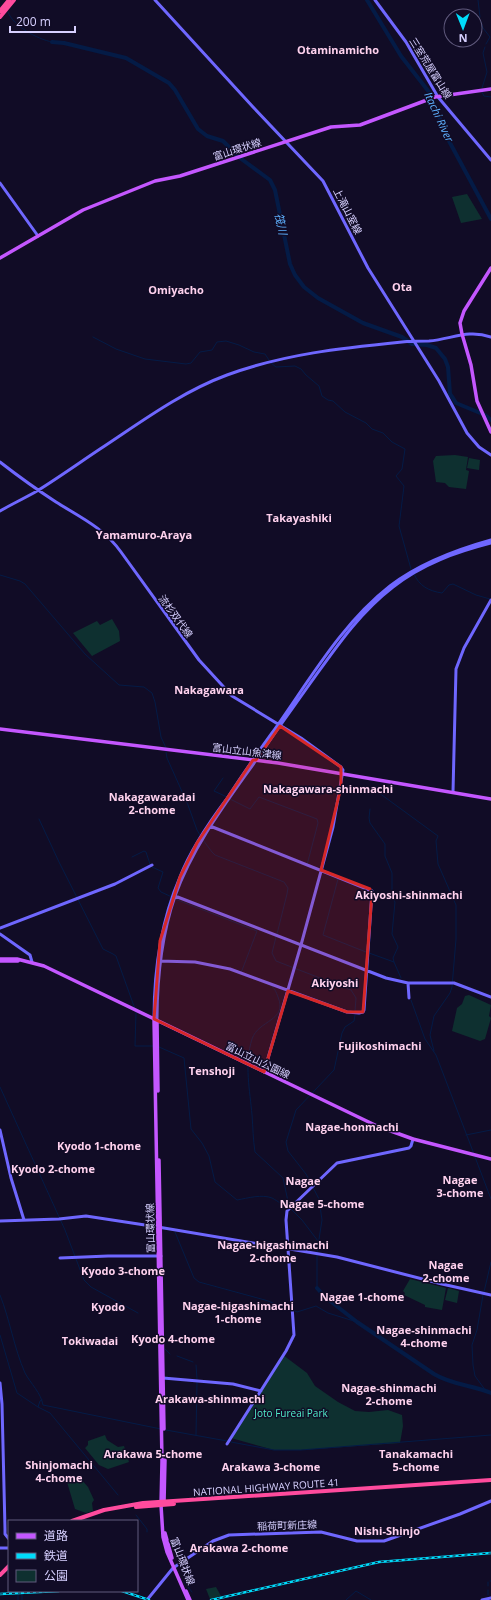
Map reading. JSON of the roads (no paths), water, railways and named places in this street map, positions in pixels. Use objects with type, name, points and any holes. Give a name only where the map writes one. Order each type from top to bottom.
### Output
[{"type":"highway","points":[[1,13],[9,2],[14,0]]},
{"type":"highway","name":"NATIONAL HIGHWAY ROUTE 41","points":[[75,1520],[104,1510],[163,1503],[417,1487],[491,1480]]},
{"type":"highway","name":"NATIONAL HIGHWAY ROUTE 41","points":[[81,1520],[120,1509],[163,1503]]},
{"type":"highway","points":[[0,1572],[8,1564]]},
{"type":"highway","points":[[0,1575],[8,1567]]},
{"type":"main road","name":"富山環状線","points":[[0,258],[83,210],[146,185],[180,176],[331,127],[360,125],[436,97],[491,89]]},
{"type":"main road","points":[[491,268],[462,317],[460,323],[471,364],[477,401],[491,432]]},
{"type":"main road","name":"富山立山魚津線","points":[[0,729],[255,760],[491,799]]},
{"type":"main road","name":"富山立山公園線","points":[[0,960],[23,960],[48,968],[352,1116],[413,1139],[491,1159]]},
{"type":"main road","name":"富山環状線","points":[[156,1020],[163,1430]]},
{"type":"main road","name":"富山環状線","points":[[159,1256],[163,1378],[163,1503],[165,1535],[174,1567],[189,1600]]},
{"type":"street","name":"上滝山室線","points":[[155,0],[253,107],[324,181],[368,268],[452,404],[469,436],[479,447],[491,455]]},
{"type":"street","name":"三室荒屋富山線","points":[[375,0],[406,42],[436,97],[491,160]]},
{"type":"street","points":[[0,183],[38,236]]},
{"type":"street","points":[[0,511],[38,490],[168,404],[192,391],[226,376],[270,361],[328,350],[414,341],[429,341],[472,333],[491,337]]},
{"type":"street","name":"流杉双代線","points":[[0,462],[38,490],[90,522],[109,536],[198,660],[210,674],[235,699],[302,738],[341,767],[343,774]]},
{"type":"street","points":[[156,1020],[154,988],[157,964],[165,920],[180,877],[202,837],[279,725],[352,625],[384,594],[405,579],[432,563],[466,549],[491,542]]},
{"type":"street","points":[[453,792],[456,669],[464,648],[491,600]]},
{"type":"street","points":[[156,1020],[159,961],[175,896],[202,837],[255,760]]},
{"type":"street","points":[[264,1072],[295,968],[333,827],[343,774]]},
{"type":"street","points":[[159,961],[195,962],[212,965],[243,973],[340,1010],[359,1013],[363,1012],[364,1010],[372,891],[210,826]]},
{"type":"street","points":[[0,928],[109,886],[152,865]]},
{"type":"street","points":[[175,896],[301,946],[397,981],[408,983],[452,983],[491,997]]},
{"type":"street","points":[[0,934],[30,955],[32,962]]},
{"type":"street","points":[[408,983],[409,998]]},
{"type":"street","points":[[0,1130],[11,1178],[24,1220]]},
{"type":"street","points":[[227,1444],[286,1351],[294,1335],[287,1210],[334,1165],[409,1148],[413,1139]]},
{"type":"street","points":[[0,1221],[58,1219],[86,1216],[159,1227],[337,1258],[491,1295]]},
{"type":"street","points":[[60,1258],[159,1256]]},
{"type":"street","points":[[163,1378],[233,1384],[261,1391]]},
{"type":"street","points":[[0,1383],[2,1404],[5,1534],[8,1538]]},
{"type":"street","name":"稲荷町新庄線","points":[[147,1600],[174,1567],[213,1541],[229,1535],[321,1532],[357,1541],[384,1541],[460,1514],[491,1501]]},
{"type":"street","points":[[482,1600],[491,1598]]},
{"type":"waterway","name":"Itachi River","points":[[367,0],[401,56],[429,92],[449,141],[491,219]]},
{"type":"waterway","points":[[478,0],[479,8]]},
{"type":"waterway","points":[[8,12],[20,27],[33,35],[52,42]]},
{"type":"waterway","points":[[483,28],[490,37],[486,44]]},
{"type":"waterway","name":"筏川","points":[[52,42],[64,43],[126,58],[169,83],[175,90],[198,129],[207,136],[223,141],[240,158],[270,180],[275,190],[290,264],[295,275],[304,287],[318,298],[363,323],[402,337],[412,344],[427,345],[436,348],[445,359],[448,367],[450,394],[456,403],[485,415],[491,420]]},
{"type":"waterway","points":[[482,88],[487,72],[483,53],[485,47]]},
{"type":"waterway","points":[[482,92],[484,96],[491,97]]},
{"type":"waterway","points":[[93,337],[116,349],[145,359],[186,364],[191,363],[200,352],[212,350],[217,342],[226,341],[254,352],[265,354],[269,360]]},
{"type":"waterway","points":[[271,363],[276,367],[295,366],[301,369],[319,386],[322,396],[333,401],[345,412],[366,423],[372,429],[383,433],[392,442],[405,449],[402,469],[396,476],[404,486],[399,526],[411,569]]},
{"type":"waterway","points":[[414,574],[422,585],[433,591],[442,593],[449,585],[453,584],[476,595],[490,599]]},
{"type":"waterway","points":[[0,575],[25,584],[85,654],[119,685],[144,687],[152,693],[161,737],[166,748]]},
{"type":"waterway","points":[[166,752],[167,758],[200,835]]},
{"type":"waterway","points":[[223,778],[214,791],[227,797]]},
{"type":"waterway","points":[[375,790],[438,836],[436,841],[438,864],[456,905],[456,939],[452,987],[450,993],[434,1016],[430,1035],[434,1051]]},
{"type":"waterway","points":[[230,799],[250,809],[259,797],[317,819],[318,823],[307,865]]},
{"type":"waterway","points":[[370,809],[370,823],[385,844],[385,856],[392,873],[392,897],[395,902],[392,934],[398,947],[393,958],[394,962]]},
{"type":"waterway","points":[[39,819],[103,949],[116,956],[135,1009]]},
{"type":"waterway","points":[[203,840],[215,855],[284,882],[288,888],[277,934]]},
{"type":"waterway","points":[[132,857],[144,851],[146,852],[150,864]]},
{"type":"waterway","points":[[152,867],[163,872],[158,888],[161,892],[172,897]]},
{"type":"waterway","points":[[338,879],[323,935],[366,952]]},
{"type":"waterway","points":[[175,899],[257,931],[241,973]]},
{"type":"waterway","points":[[276,937],[272,953],[276,961],[351,990],[356,998],[355,1011]]},
{"type":"waterway","points":[[369,953],[394,962],[401,978]]},
{"type":"waterway","points":[[270,985],[278,997],[280,1005],[279,1011],[276,1016],[255,1033],[252,1039],[248,1058],[253,1138],[255,1152],[283,1178],[289,1206]]},
{"type":"waterway","points":[[411,1000],[425,1039],[436,1055],[474,1154]]},
{"type":"waterway","points":[[136,1012],[135,1046],[154,1046]]},
{"type":"waterway","points":[[317,1252],[322,1220],[319,1199],[306,1174],[288,1151],[286,1142],[296,1110],[334,1070],[342,1033],[345,1027],[354,1021],[355,1015]]},
{"type":"waterway","points":[[159,1047],[184,1058],[191,1129],[202,1143],[209,1156],[215,1182],[237,1200],[264,1196],[272,1198],[289,1207],[302,1220],[318,1241]]},
{"type":"waterway","points":[[0,1087],[65,1230],[84,1280],[91,1287],[138,1313]]},
{"type":"waterway","points":[[466,1135],[491,1130]]},
{"type":"waterway","points":[[475,1157],[491,1199]]},
{"type":"waterway","points":[[175,1232],[194,1278],[199,1282],[265,1300],[290,1309]]},
{"type":"waterway","points":[[317,1255],[317,1288]]},
{"type":"waterway","points":[[484,1292],[491,1262]]},
{"type":"waterway","points":[[317,1288],[325,1297],[357,1322],[434,1374],[455,1383],[491,1393]]},
{"type":"waterway","points":[[0,1295],[21,1363],[25,1373],[40,1396],[43,1405],[161,1429]]},
{"type":"waterway","points":[[483,1295],[477,1330],[472,1345],[475,1376],[486,1391]]},
{"type":"waterway","points":[[293,1310],[297,1312],[316,1306],[328,1313],[357,1322]]},
{"type":"waterway","points":[[0,1335],[17,1393],[38,1407]]},
{"type":"waterway","points":[[165,1349],[170,1354]]},
{"type":"waterway","points":[[177,1356],[193,1362]]},
{"type":"waterway","points":[[196,1365],[197,1379]]},
{"type":"waterway","points":[[196,1435],[197,1382]]},
{"type":"waterway","points":[[42,1400],[40,1401],[38,1407],[50,1413],[118,1495]]},
{"type":"waterway","points":[[166,1430],[227,1441]]},
{"type":"waterway","points":[[231,1442],[274,1450],[301,1450],[491,1435]]},
{"type":"waterway","points":[[136,1515],[147,1529],[147,1532]]},
{"type":"waterway","points":[[184,1582],[192,1592]]},
{"type":"waterway","points":[[488,1590],[488,1595]]},
{"type":"waterway","points":[[346,1600],[356,1591],[371,1600]]},
{"type":"waterway","points":[[18,1592],[18,1600]]},
{"type":"waterway","points":[[22,1592],[22,1600]]},
{"type":"railway","points":[[211,1600],[379,1562],[491,1553]]},
{"type":"railway","points":[[0,1594],[39,1592]]},
{"type":"railway","points":[[125,1592],[149,1600]]},
{"type":"district","name":"Otaminamicho","points":[[338,50]]},
{"type":"district","name":"Ota","points":[[402,287]]},
{"type":"district","name":"Omiyacho","points":[[176,290]]},
{"type":"district","name":"Takayashiki","points":[[299,518]]},
{"type":"district","name":"Yamamuro-Araya","points":[[144,535]]},
{"type":"district","name":"Nakagawara","points":[[209,690]]},
{"type":"district","name":"Nakagawara-shinmachi","points":[[328,789]]},
{"type":"district","name":"Nakagawaradai 2-chome","points":[[152,803]]},
{"type":"district","name":"Akiyoshi-shinmachi","points":[[409,895]]},
{"type":"district","name":"Akiyoshi","points":[[335,983]]},
{"type":"district","name":"Fujikoshimachi","points":[[380,1046]]},
{"type":"district","name":"Tenshoji","points":[[212,1071]]},
{"type":"district","name":"Nagae-honmachi","points":[[352,1127]]},
{"type":"district","name":"Kyodo 1-chome","points":[[99,1146]]},
{"type":"district","name":"Kyodo 2-chome","points":[[53,1169]]},
{"type":"district","name":"Nagae","points":[[303,1181]]},
{"type":"district","name":"Nagae 3-chome","points":[[460,1186]]},
{"type":"district","name":"Nagae 5-chome","points":[[322,1204]]},
{"type":"district","name":"Nagae-higashimachi 2-chome","points":[[273,1251]]},
{"type":"district","name":"Kyodo 3-chome","points":[[123,1271]]},
{"type":"district","name":"Nagae 2-chome","points":[[446,1271]]},
{"type":"district","name":"Nagae 1-chome","points":[[362,1297]]},
{"type":"district","name":"Kyodo","points":[[108,1307]]},
{"type":"district","name":"Nagae-higashimachi 1-chome","points":[[238,1312]]},
{"type":"district","name":"Nagae-shinmachi 4-chome","points":[[424,1336]]},
{"type":"district","name":"Kyodo 4-chome","points":[[173,1339]]},
{"type":"district","name":"Tokiwadai","points":[[90,1341]]},
{"type":"district","name":"Nagae-shinmachi 2-chome","points":[[389,1394]]},
{"type":"district","name":"Arakawa-shinmachi","points":[[210,1399]]},
{"type":"district","name":"Arakawa 5-chome","points":[[153,1454]]},
{"type":"district","name":"Tanakamachi 5-chome","points":[[416,1460]]},
{"type":"district","name":"Arakawa 3-chome","points":[[271,1467]]},
{"type":"district","name":"Shinjomachi 4-chome","points":[[59,1471]]},
{"type":"district","name":"Nishi-Shinjo","points":[[387,1531]]},
{"type":"district","name":"Arakawa 2-chome","points":[[239,1548]]},
{"type":"park label","name":"Joto Fureai Park","points":[[291,1413]]}]
